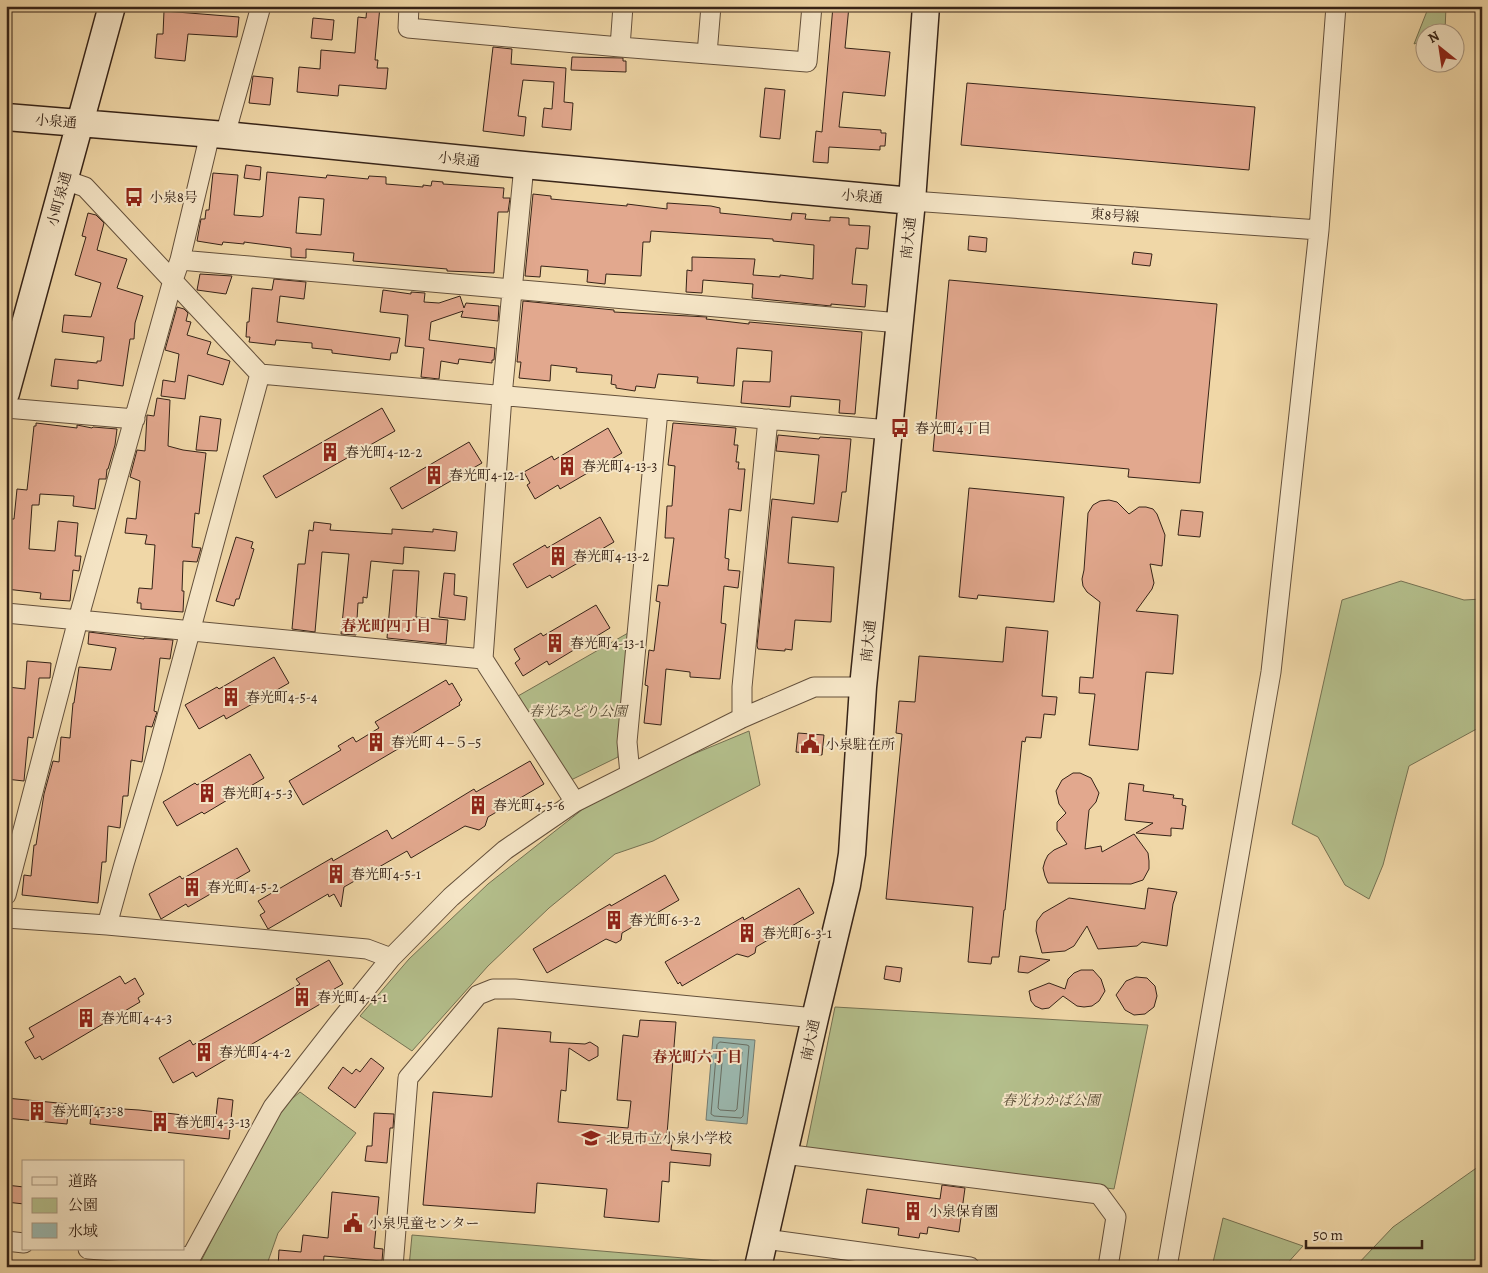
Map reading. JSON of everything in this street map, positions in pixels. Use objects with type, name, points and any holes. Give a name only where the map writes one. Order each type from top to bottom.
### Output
[{"type":"street","name":"小町泉通","points":[[6,392],[15,328],[65,180],[112,6]]},
{"type":"street","points":[[6,895],[78,620],[173,280],[218,134],[261,6]]},
{"type":"street","points":[[409,6],[408,28],[620,48],[807,62],[812,6]]},
{"type":"street","points":[[620,48],[623,6]]},
{"type":"street","points":[[707,54],[711,6]]},
{"type":"street","name":"南大通","points":[[758,1267],[847,885],[852,854],[863,687],[912,201],[926,6]]},
{"type":"street","points":[[1167,1267],[1271,672],[1319,230],[1336,6]]},
{"type":"street","name":"小泉通","points":[[6,117],[218,134],[912,201]]},
{"type":"street","points":[[524,165],[511,290],[482,659],[575,802]]},
{"type":"street","points":[[65,180],[85,187],[260,374],[889,430]]},
{"type":"street","name":"東8号線","points":[[912,201],[1319,230]]},
{"type":"street","points":[[180,260],[900,323]]},
{"type":"street","points":[[107,925],[260,374]]},
{"type":"street","points":[[6,408],[135,419]]},
{"type":"street","points":[[630,774],[627,742],[658,410]]},
{"type":"street","points":[[742,718],[742,687],[768,419]]},
{"type":"street","points":[[6,613],[482,659]]},
{"type":"street","points":[[96,1250],[189,1262],[273,1107],[391,958],[451,897],[498,856],[575,802],[742,718],[814,687],[863,687]]},
{"type":"street","points":[[6,918],[107,925],[367,949],[391,958]]},
{"type":"street","points":[[393,1267],[408,1078],[478,995],[493,989],[514,989],[815,1018]]},
{"type":"street","points":[[784,1154],[1099,1194],[1116,1217],[1108,1267]]},
{"type":"street","points":[[765,1239],[966,1266]]},
{"type":"street","points":[[6,1241],[22,1242]]},
{"type":"green space","points":[[1429,6],[1446,6],[1445,22],[1423,22]]},
{"type":"green space","points":[[1401,581],[1464,600],[1482,599],[1482,726],[1409,766],[1383,865],[1369,899],[1345,885],[1318,837],[1292,824],[1342,600]]},
{"type":"green space","name":"春光みどり公園","points":[[628,633],[618,757],[571,780],[518,696]]},
{"type":"green space","points":[[749,731],[760,785],[653,841],[615,854],[549,908],[488,966],[412,1051],[360,1016],[409,959],[488,884],[583,809],[667,765]]},
{"type":"green space","name":"春光わかば公園","points":[[835,1007],[1148,1025],[1114,1189],[806,1149]]},
{"type":"green space","points":[[300,1092],[356,1133],[278,1233],[266,1267],[198,1267],[274,1114]]},
{"type":"green space","points":[[1482,1164],[1482,1267],[1355,1267],[1393,1227]]},
{"type":"green space","points":[[1223,1218],[1303,1246],[1284,1267],[1212,1267]]},
{"type":"green space","points":[[412,1235],[719,1261],[718,1267],[409,1267]]},
{"type":"water","points":[[713,1037],[755,1040],[747,1124],[706,1120]]},
{"type":"building","points":[[367,6],[380,6],[375,60],[378,60],[377,68],[388,68],[386,89],[339,85],[338,96],[297,92],[299,67],[320,69],[321,50],[355,53],[358,17],[366,18]]},
{"type":"building","points":[[833,6],[849,6],[845,48],[890,52],[885,96],[843,92],[839,127],[881,130],[881,133],[886,133],[885,146],[880,146],[880,150],[829,147],[828,163],[813,162],[816,131],[822,132]]},
{"type":"building","points":[[164,11],[239,17],[237,37],[188,34],[185,61],[155,58],[157,34],[163,34]]},
{"type":"building","points":[[313,18],[334,20],[332,40],[311,38]]},
{"type":"building","points":[[493,47],[512,49],[511,64],[566,68],[564,102],[573,103],[571,130],[542,127],[544,108],[552,109],[554,82],[523,80],[518,116],[526,117],[524,136],[483,131]]},
{"type":"building","points":[[572,57],[623,58],[623,61],[626,61],[626,72],[571,70]]},
{"type":"building","points":[[253,76],[273,78],[270,105],[249,103]]},
{"type":"building","points":[[967,83],[1255,107],[1249,170],[961,145]]},
{"type":"building","points":[[765,88],[785,90],[780,139],[760,137]]},
{"type":"building","points":[[246,165],[261,167],[260,180],[244,178]]},
{"type":"building","points":[[267,172],[326,178],[327,175],[368,179],[369,176],[386,177],[386,184],[423,187],[423,185],[431,186],[432,181],[443,182],[443,184],[504,188],[503,198],[510,198],[508,212],[498,212],[494,273],[447,271],[447,269],[353,261],[354,253],[306,249],[306,258],[291,257],[291,248],[244,242],[244,244],[223,242],[222,245],[197,241],[201,219],[205,219],[206,210],[209,210],[213,173],[238,175],[234,215],[263,216]],"holes":[[[299,197],[324,199],[321,235],[296,233]]]},
{"type":"building","points":[[533,194],[551,196],[551,199],[627,206],[627,204],[667,209],[667,203],[711,206],[720,208],[720,213],[791,220],[792,213],[806,214],[805,219],[830,221],[830,217],[849,218],[849,225],[870,226],[868,249],[856,248],[852,284],[867,285],[865,307],[831,304],[831,306],[752,298],[753,284],[703,280],[702,293],[686,292],[687,270],[692,271],[692,257],[755,259],[753,275],[780,277],[780,275],[813,279],[814,245],[773,241],[773,239],[651,231],[650,242],[643,242],[641,276],[606,274],[605,284],[587,282],[588,270],[541,266],[540,277],[525,276]]},
{"type":"building","points":[[88,213],[96,215],[104,223],[97,250],[127,259],[117,288],[143,296],[135,323],[134,339],[130,339],[123,386],[78,380],[78,389],[51,386],[55,359],[97,363],[97,361],[101,361],[104,337],[62,332],[64,315],[91,317],[101,283],[75,275],[86,237],[82,236]]},
{"type":"building","points":[[969,236],[987,238],[986,252],[968,250]]},
{"type":"building","points":[[1134,252],[1152,254],[1150,266],[1132,264]]},
{"type":"building","points":[[200,274],[232,276],[226,294],[197,290]]},
{"type":"building","points":[[274,279],[306,282],[304,299],[280,296],[277,322],[400,338],[397,353],[391,353],[390,360],[332,353],[332,350],[312,348],[312,343],[276,340],[275,345],[249,342],[250,337],[246,337],[252,288],[272,290]]},
{"type":"building","points":[[949,280],[1217,304],[1200,483],[1128,477],[1129,469],[933,451]]},
{"type":"building","points":[[383,290],[411,294],[411,292],[425,293],[424,302],[439,303],[460,296],[464,308],[466,303],[499,306],[498,321],[461,317],[463,311],[431,322],[429,340],[495,348],[494,360],[492,360],[492,363],[459,359],[458,364],[441,361],[439,379],[421,377],[424,348],[405,346],[408,315],[380,312]]},
{"type":"building","points":[[523,301],[614,310],[614,312],[707,317],[706,319],[749,324],[749,322],[862,332],[855,414],[839,413],[840,400],[791,396],[790,407],[741,403],[743,381],[770,382],[772,351],[737,348],[734,386],[697,383],[698,377],[658,374],[655,388],[636,386],[635,391],[616,388],[616,385],[611,384],[612,375],[576,372],[577,368],[551,365],[550,381],[519,378],[521,362],[517,362]]},
{"type":"building","points":[[177,307],[184,309],[188,313],[186,321],[191,322],[187,335],[211,342],[207,354],[230,361],[223,385],[188,375],[185,399],[161,396],[163,380],[175,382],[179,354],[165,350]]},
{"type":"building","points":[[157,398],[170,400],[168,446],[206,453],[199,514],[195,513],[192,547],[201,548],[197,562],[183,561],[183,612],[141,609],[141,603],[137,603],[139,588],[152,589],[155,545],[145,544],[147,535],[125,533],[127,518],[136,519],[140,481],[130,477],[137,450],[145,451],[147,415],[154,416]]},
{"type":"building","name":"春光町4-12-2","points":[[382,408],[395,431],[276,498],[263,476]]},
{"type":"building","points":[[200,416],[221,419],[217,451],[196,450]]},
{"type":"building","points":[[36,423],[77,428],[77,425],[117,429],[106,479],[99,479],[95,509],[73,506],[74,496],[40,494],[39,505],[32,505],[29,549],[55,551],[58,521],[78,523],[75,556],[81,556],[79,571],[73,570],[70,601],[40,599],[41,593],[6,589],[6,547],[8,547],[9,519],[14,519],[17,489],[27,490],[34,426],[36,426]]},
{"type":"building","points":[[673,423],[736,428],[734,445],[738,445],[736,462],[739,462],[738,469],[745,469],[741,511],[729,509],[725,558],[729,559],[728,570],[740,571],[738,588],[724,586],[721,623],[726,624],[720,679],[690,677],[690,672],[666,669],[661,725],[644,723],[648,686],[645,685],[649,650],[654,651],[660,602],[656,601],[658,585],[668,586],[674,538],[665,538],[667,506],[672,506],[675,466],[668,465]]},
{"type":"building","name":"春光町4-13-3","points":[[608,428],[622,453],[560,489],[558,485],[535,499],[527,485],[530,483],[524,472],[552,456],[554,460]]},
{"type":"building","points":[[778,435],[819,439],[820,437],[851,439],[846,492],[842,492],[838,522],[792,517],[788,563],[834,567],[831,622],[795,620],[792,650],[785,649],[785,651],[758,649],[757,646],[772,499],[814,504],[819,455],[776,451]]},
{"type":"building","name":"春光町4-12-1","points":[[469,442],[482,463],[402,509],[390,488]]},
{"type":"building","points":[[969,488],[1064,497],[1054,602],[978,595],[977,599],[959,597]]},
{"type":"building","points":[[1109,500],[1117,502],[1129,514],[1139,507],[1153,509],[1157,514],[1165,535],[1162,566],[1150,564],[1154,583],[1152,589],[1136,611],[1178,615],[1173,674],[1146,672],[1138,750],[1089,745],[1095,694],[1079,693],[1080,677],[1093,678],[1100,602],[1087,592],[1083,586],[1082,579],[1088,513],[1093,505],[1100,501]]},
{"type":"building","points":[[1181,510],[1203,512],[1200,537],[1178,535]]},
{"type":"building","name":"春光町4-13-2","points":[[600,517],[614,542],[552,578],[550,575],[527,588],[513,564],[545,545],[547,548]]},
{"type":"building","points":[[314,522],[331,524],[330,530],[392,534],[392,529],[433,532],[433,529],[457,532],[455,551],[404,547],[403,564],[371,561],[367,598],[363,597],[363,603],[358,603],[356,635],[341,634],[349,554],[322,552],[315,632],[292,629],[298,564],[305,564],[309,530],[313,531]]},
{"type":"building","points":[[236,537],[253,542],[251,548],[254,549],[239,599],[236,599],[234,606],[216,601]]},
{"type":"building","points":[[393,570],[419,571],[416,617],[448,620],[446,644],[387,638]]},
{"type":"building","points":[[444,573],[455,574],[454,595],[467,597],[465,620],[439,617]]},
{"type":"building","name":"春光町4-13-1","points":[[596,605],[610,628],[549,665],[547,661],[523,676],[515,663],[520,659],[514,649],[541,633],[543,636]]},
{"type":"building","points":[[1006,627],[1048,631],[1042,696],[1057,697],[1055,715],[1044,714],[1041,738],[1026,737],[1025,742],[1022,741],[999,957],[992,957],[991,964],[968,962],[973,907],[886,899],[902,734],[896,733],[899,701],[915,702],[919,656],[1003,662]]},
{"type":"building","points":[[89,632],[144,639],[173,640],[170,659],[160,658],[154,711],[157,712],[152,727],[146,726],[142,762],[131,760],[128,796],[123,796],[120,828],[108,826],[106,862],[102,862],[98,903],[22,895],[24,875],[31,876],[34,845],[36,845],[44,794],[53,761],[59,762],[61,737],[70,738],[79,667],[111,670],[116,648],[88,644]]},
{"type":"building","name":"春光町4-5-4","points":[[274,657],[289,683],[226,719],[224,715],[199,729],[185,705],[217,687],[219,689]]},
{"type":"building","points":[[27,661],[51,663],[50,678],[39,678],[33,738],[28,737],[24,781],[6,779],[6,744],[10,709],[6,708],[8,687],[25,689]]},
{"type":"building","name":"春光町４−５−5","points":[[446,680],[449,685],[452,683],[462,700],[459,703],[460,705],[405,738],[408,743],[303,805],[289,781],[341,750],[338,746],[353,737],[356,742],[379,728],[375,722]]},
{"type":"building","name":"小泉駐在所","points":[[798,733],[824,735],[822,755],[796,752]]},
{"type":"building","name":"春光町4-5-3","points":[[250,754],[264,778],[204,814],[202,812],[177,826],[163,802],[195,783],[197,785]]},
{"type":"building","points":[[530,761],[544,784],[488,817],[485,826],[479,830],[465,826],[411,858],[407,851],[344,887],[341,907],[334,894],[329,897],[328,894],[268,929],[260,915],[265,912],[258,901],[332,858],[333,861],[387,830],[392,839],[474,789],[476,792]]},
{"type":"building","points":[[1073,773],[1080,773],[1091,778],[1099,793],[1096,802],[1089,810],[1085,849],[1101,846],[1102,852],[1134,834],[1148,853],[1149,869],[1143,880],[1131,884],[1048,883],[1043,868],[1045,861],[1054,850],[1067,844],[1057,830],[1057,822],[1066,813],[1059,804],[1056,791],[1062,780]]},
{"type":"building","points":[[1129,783],[1144,785],[1143,791],[1174,795],[1173,798],[1183,799],[1182,805],[1186,806],[1183,829],[1171,828],[1171,836],[1136,833],[1153,823],[1125,820]]},
{"type":"building","name":"春光町4-5-2","points":[[237,848],[250,871],[188,907],[186,904],[161,919],[149,894],[180,876],[182,879]]},
{"type":"building","name":"春光町6-3-2","points":[[665,875],[679,900],[622,933],[621,940],[616,943],[606,939],[547,973],[533,949],[610,904],[611,906]]},
{"type":"building","name":"春光町6-3-1","points":[[799,888],[814,913],[756,947],[755,953],[748,957],[737,954],[682,986],[680,982],[678,984],[665,962],[743,917],[744,920]]},
{"type":"building","points":[[1148,888],[1177,892],[1173,904],[1167,946],[1142,942],[1137,946],[1098,949],[1087,926],[1074,946],[1065,951],[1042,953],[1036,931],[1037,921],[1043,913],[1069,898],[1145,909]]},
{"type":"building","points":[[1020,956],[1050,960],[1028,973],[1018,972]]},
{"type":"building","points":[[329,960],[343,984],[324,995],[326,998],[321,1001],[322,1003],[196,1077],[193,1072],[173,1083],[159,1058],[190,1040],[193,1045],[300,984],[296,979]]},
{"type":"building","points":[[886,966],[902,968],[900,982],[884,979]]},
{"type":"building","points":[[1081,970],[1093,970],[1101,979],[1105,991],[1099,1001],[1092,1006],[1077,1006],[1063,996],[1049,1008],[1042,1009],[1035,1006],[1031,1001],[1029,991],[1049,983],[1065,989],[1068,979],[1074,973]]},
{"type":"building","name":"春光町4-4-3","points":[[120,976],[125,984],[135,978],[144,994],[138,998],[140,1002],[42,1060],[40,1056],[35,1059],[25,1042],[34,1037],[29,1028]]},
{"type":"building","points":[[1136,977],[1147,978],[1155,986],[1157,996],[1154,1007],[1145,1014],[1134,1015],[1125,1010],[1116,995],[1126,981]]},
{"type":"building","points":[[640,1020],[676,1022],[667,1134],[673,1134],[671,1150],[711,1154],[710,1166],[670,1162],[669,1182],[662,1181],[659,1222],[604,1217],[607,1189],[537,1183],[535,1213],[423,1205],[433,1092],[492,1097],[498,1028],[551,1032],[550,1042],[585,1044],[590,1042],[598,1047],[598,1056],[589,1061],[569,1048],[566,1091],[561,1090],[558,1122],[628,1128],[631,1101],[617,1100],[623,1035],[638,1037]]},
{"type":"building","points":[[371,1058],[384,1068],[355,1108],[328,1088],[343,1067],[352,1074],[356,1069],[360,1072]]},
{"type":"building","name":"春光町4-3-8","points":[[6,1098],[69,1104],[67,1124],[6,1118]]},
{"type":"building","name":"春光町4-3-13","points":[[218,1098],[233,1100],[229,1139],[90,1124],[92,1107],[210,1118],[210,1115],[216,1116]]},
{"type":"building","points":[[374,1113],[394,1114],[393,1128],[390,1128],[387,1163],[365,1161],[367,1146],[372,1146]]},
{"type":"building","points":[[6,1185],[22,1187],[22,1204],[6,1202]]},
{"type":"building","name":"小泉保育園","points":[[942,1185],[965,1188],[959,1232],[928,1227],[927,1234],[920,1233],[919,1238],[898,1235],[899,1228],[862,1223],[867,1189],[940,1199]]},
{"type":"building","name":"小泉児童センター","points":[[332,1192],[379,1197],[374,1248],[383,1249],[382,1261],[324,1256],[323,1267],[278,1267],[279,1250],[301,1252],[303,1235],[328,1238]]},
{"type":"place","name":"小泉8号","points":[[134,197]]},
{"type":"place","name":"春光町4丁目","points":[[900,428]]},
{"type":"place","name":"春光町4-12-2","points":[[330,452]]},
{"type":"place","name":"春光町4-13-3","points":[[567,466]]},
{"type":"place","name":"春光町4-12-1","points":[[434,475]]},
{"type":"place","name":"春光町4-13-2","points":[[558,556]]},
{"type":"place","name":"春光町4-13-1","points":[[555,643]]},
{"type":"place","name":"春光町4-5-4","points":[[231,697]]},
{"type":"place","name":"春光町４−５−5","points":[[376,742]]},
{"type":"place","name":"小泉駐在所","points":[[810,744]]},
{"type":"place","name":"春光町4-5-3","points":[[207,793]]},
{"type":"place","name":"春光町4-5-6","points":[[478,805]]},
{"type":"place","name":"春光町4-5-1","points":[[336,874]]},
{"type":"place","name":"春光町4-5-2","points":[[192,887]]},
{"type":"place","name":"春光町6-3-2","points":[[614,920]]},
{"type":"place","name":"春光町6-3-1","points":[[747,933]]},
{"type":"place","name":"春光町4-4-1","points":[[302,997]]},
{"type":"place","name":"春光町4-4-3","points":[[86,1018]]},
{"type":"place","name":"春光町4-4-2","points":[[204,1052]]},
{"type":"place","name":"春光町4-3-8","points":[[37,1111]]},
{"type":"place","name":"春光町4-3-13","points":[[160,1122]]},
{"type":"place","name":"北見市立小泉小学校","points":[[591,1138]]},
{"type":"place","name":"小泉保育園","points":[[913,1211]]},
{"type":"place","name":"小泉児童センター","points":[[353,1223]]},
{"type":"district","name":"春光町四丁目","points":[[386,626]]},
{"type":"district","name":"春光町六丁目","points":[[697,1057]]}]
